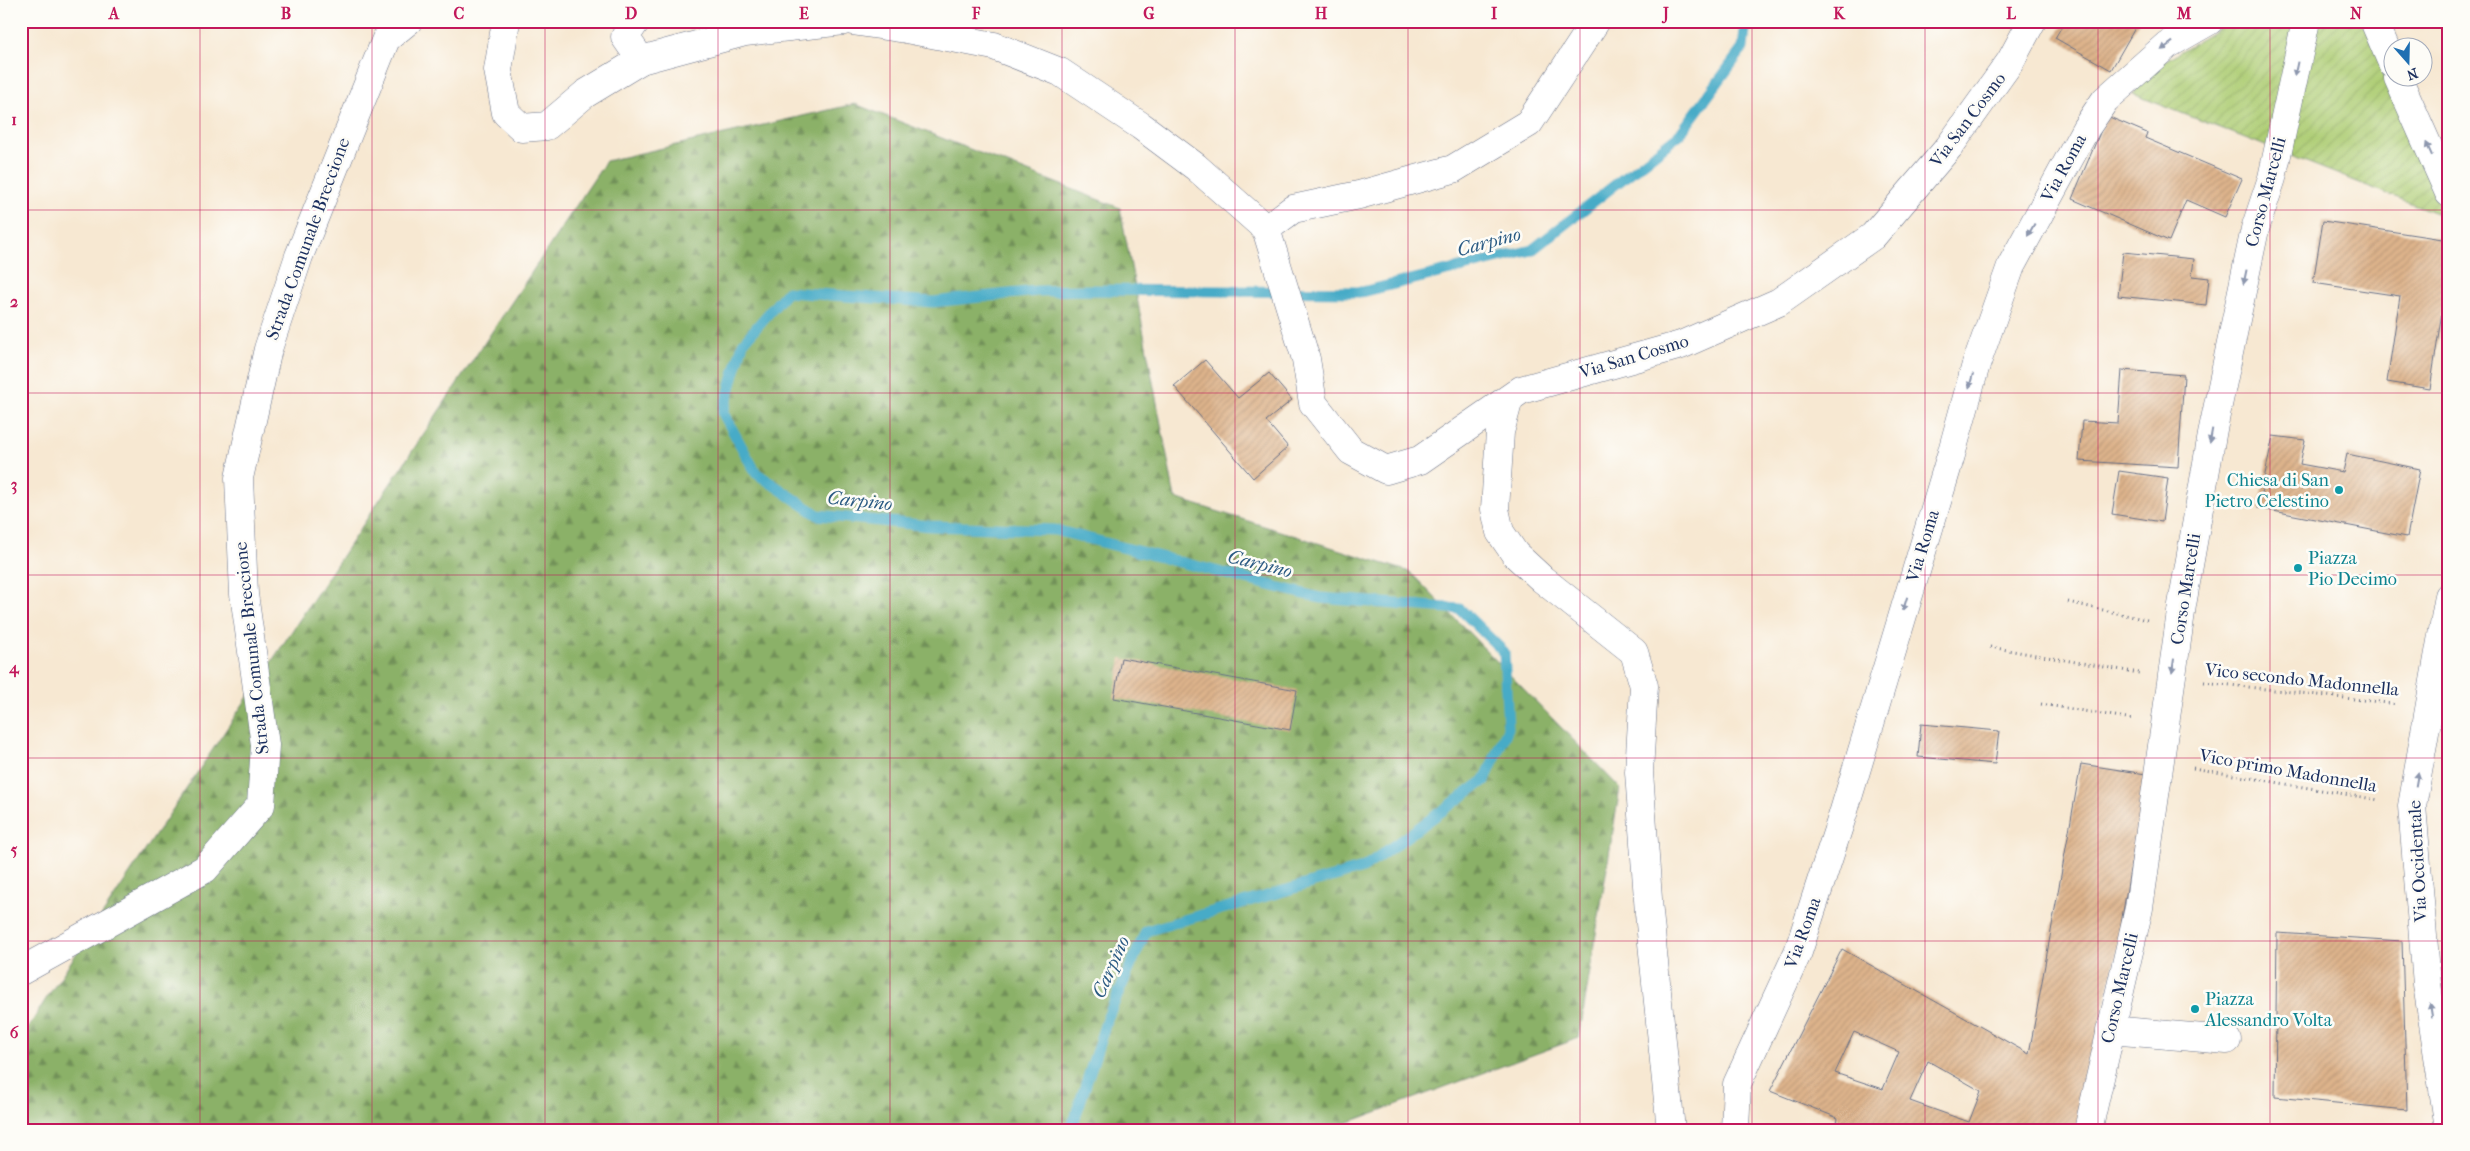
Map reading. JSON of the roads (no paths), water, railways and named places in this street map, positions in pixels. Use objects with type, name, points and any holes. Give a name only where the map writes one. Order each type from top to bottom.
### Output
[{"type":"street","name":"Strada Comunale Breccione","points":[[21,971],[205,869],[261,805],[265,745],[244,594],[239,478],[268,349],[298,256],[386,38],[408,21]]},
{"type":"street","points":[[506,21],[498,70],[506,113],[522,128],[547,126],[585,94],[641,60],[744,32],[844,21]]},
{"type":"street","points":[[636,21],[625,37],[641,60]]},
{"type":"street","points":[[852,21],[994,46],[1060,72],[1141,126],[1196,167],[1269,239],[1293,209],[1359,195],[1454,169],[1529,123],[1596,21]]},
{"type":"street","name":"Via San Cosmo","points":[[1269,239],[1306,359],[1313,403],[1351,450],[1386,470],[1420,460],[1521,390],[1681,345],[1780,302],[1873,236],[1950,147],[2010,62],[2032,21]]},
{"type":"street","name":"Via Roma","points":[[1735,1130],[1737,1084],[1801,943],[1843,814],[1951,456],[1975,368],[2011,266],[2086,128],[2105,100],[2166,45],[2209,21]]},
{"type":"street","name":"Corso Marcelli","points":[[2088,1130],[2139,908],[2179,627],[2219,401],[2255,229],[2272,178],[2306,21]]},
{"type":"street","points":[[2374,21],[2382,40]]},
{"type":"street","points":[[2402,88],[2449,193]]},
{"type":"street","points":[[1509,399],[1500,432],[1495,508],[1500,532],[1515,554],[1542,579],[1634,652],[1644,686],[1639,772],[1649,913],[1671,1130]]},
{"type":"street","name":"Via Occidentale","points":[[2449,596],[2412,806],[2427,984],[2449,1128]]},
{"type":"street","points":[[2110,1030],[2227,1040]]},
{"type":"waterway","name":"Carpino","points":[[1071,1130],[1107,1019],[1146,931],[1363,868],[1485,780],[1508,728],[1504,652],[1460,609],[1320,598],[1055,530],[931,526],[818,515],[756,473],[723,413],[743,343],[787,292],[933,302],[1037,291],[1362,292],[1532,250],[1680,134],[1743,48],[1746,21]]},
{"type":"place","name":"Chiesa di San Pietro Celestino","points":[[2339,490]]},
{"type":"place","name":"Piazza Pio Decimo","points":[[2298,568]]},
{"type":"place","name":"Piazza Alessandro Volta","points":[[2195,1009]]}]
